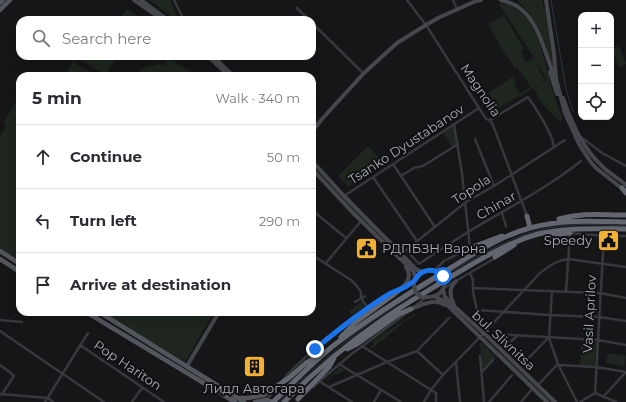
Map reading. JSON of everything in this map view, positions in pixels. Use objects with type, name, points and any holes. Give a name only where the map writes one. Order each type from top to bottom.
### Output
[{"type":"highway","points":[[270,401],[331,348],[370,318],[405,295],[487,246],[505,237],[567,217],[595,214],[625,215]]},
{"type":"highway","points":[[527,216],[531,228]]},
{"type":"highway","points":[[470,248],[494,238],[555,222],[626,222]]},
{"type":"highway","points":[[284,402],[338,353],[381,320],[482,258],[506,246],[527,238],[554,231],[572,229],[626,229]]},
{"type":"highway","points":[[533,236],[570,233]]},
{"type":"highway","points":[[495,257],[527,238]]},
{"type":"highway","points":[[279,385],[306,363],[331,348],[352,325],[400,290]]},
{"type":"highway","points":[[296,400],[328,367],[338,353],[357,344],[399,314],[412,308]]},
{"type":"main road","points":[[0,3],[3,0]]},
{"type":"main road","points":[[0,10],[10,0]]},
{"type":"main road","points":[[134,0],[157,16]]},
{"type":"main road","points":[[141,0],[163,16]]},
{"type":"main road","points":[[317,126],[364,73],[397,43],[426,25],[457,9],[481,0]]},
{"type":"main road","points":[[501,0],[520,8],[531,20],[536,28],[553,73],[560,84]]},
{"type":"main road","points":[[547,0],[556,79],[565,113]]},
{"type":"main road","points":[[547,0],[564,102],[578,134],[587,150],[625,189]]},
{"type":"main road","points":[[212,60],[225,72]]},
{"type":"main road","points":[[217,60],[229,72]]},
{"type":"main road","points":[[548,60],[556,92],[579,144],[596,168],[625,189]]},
{"type":"main road","points":[[316,165],[413,271],[416,292],[419,295],[425,297],[434,296],[444,289],[445,283],[442,274],[435,271],[418,274],[415,281]]},
{"type":"main road","points":[[316,173],[360,221],[376,232],[415,268],[423,272]]},
{"type":"main road","points":[[0,251],[16,261]]},
{"type":"main road","points":[[400,258],[408,271],[409,276],[407,283],[400,290]]},
{"type":"main road","points":[[0,259],[16,269]]},
{"type":"main road","points":[[454,308],[451,292],[452,286],[456,281]]},
{"type":"main road","name":"bul. Slivnitsa","points":[[444,289],[446,298],[454,308],[536,387],[555,402]]},
{"type":"main road","name":"bul. Slivnitsa","points":[[434,296],[454,308]]},
{"type":"main road","points":[[412,308],[437,301],[454,308]]},
{"type":"main road","points":[[93,316],[234,400],[244,402]]},
{"type":"main road","points":[[105,316],[186,366],[234,400],[262,396],[279,385]]},
{"type":"main road","points":[[186,366],[217,316]]},
{"type":"main road","name":"bul. Slivnitsa","points":[[536,387],[548,402]]},
{"type":"main road","points":[[255,402],[270,401]]},
{"type":"street","points":[[174,0],[182,16]]},
{"type":"street","name":"Magnolia","points":[[407,0],[426,25],[486,119],[490,120],[493,125],[527,216]]},
{"type":"street","points":[[453,0],[457,9]]},
{"type":"street","points":[[296,8],[305,16]]},
{"type":"street","points":[[316,27],[364,73]]},
{"type":"street","points":[[490,120],[528,97],[550,132],[554,147]]},
{"type":"street","name":"Tsanko Dyustabanov","points":[[344,196],[479,108]]},
{"type":"street","points":[[435,271],[444,262],[470,248],[466,202],[454,125]]},
{"type":"street","points":[[578,134],[602,153],[626,166]]},
{"type":"street","points":[[475,140],[494,186]]},
{"type":"street","name":"Topola","points":[[419,264],[406,250],[466,202],[494,186],[565,140]]},
{"type":"street","points":[[401,176],[414,168],[423,166],[458,144]]},
{"type":"street","name":"Chinar","points":[[419,264],[468,232],[554,181],[581,161]]},
{"type":"street","points":[[393,164],[435,227]]},
{"type":"street","points":[[373,177],[417,241]]},
{"type":"street","points":[[316,213],[346,238]]},
{"type":"street","points":[[502,213],[506,226]]},
{"type":"street","points":[[326,263],[360,221]]},
{"type":"street","points":[[566,292],[570,233],[626,236]]},
{"type":"street","name":"Vasil Aprilov","points":[[595,393],[604,236]]},
{"type":"street","points":[[316,257],[356,285],[360,292],[361,298],[368,308]]},
{"type":"street","points":[[444,289],[495,257]]},
{"type":"street","points":[[424,402],[443,375],[549,265],[568,259],[626,267]]},
{"type":"street","points":[[470,273],[476,310],[550,316],[599,317],[626,321]]},
{"type":"street","points":[[270,401],[269,397],[291,370],[315,349],[349,321],[368,308],[415,281]]},
{"type":"street","points":[[473,288],[600,294],[626,298]]},
{"type":"street","points":[[552,291],[549,338],[558,364],[579,402],[595,393],[616,402]]},
{"type":"street","points":[[355,302],[365,296]]},
{"type":"street","points":[[296,400],[339,364],[425,297]]},
{"type":"street","points":[[328,387],[417,351],[449,318]]},
{"type":"street","points":[[0,320],[22,322]]},
{"type":"street","points":[[0,331],[104,402]]},
{"type":"street","points":[[45,402],[88,333]]},
{"type":"street","points":[[493,334],[598,340],[626,345]]},
{"type":"street","points":[[508,344],[516,336]]},
{"type":"street","points":[[525,362],[549,338]]},
{"type":"street","name":"Pop Hariton","points":[[80,346],[164,402]]},
{"type":"street","points":[[362,346],[436,393],[436,402]]},
{"type":"street","points":[[417,351],[443,375]]},
{"type":"street","points":[[480,356],[484,402]]},
{"type":"street","points":[[482,372],[493,360]]},
{"type":"street","points":[[456,362],[460,402]]},
{"type":"street","points":[[339,364],[401,402]]},
{"type":"street","points":[[521,402],[558,364]]},
{"type":"street","points":[[558,364],[596,367],[626,372]]},
{"type":"street","points":[[0,365],[14,376],[1,394]]},
{"type":"street","points":[[603,397],[626,372]]},
{"type":"street","points":[[489,402],[512,375]]},
{"type":"street","points":[[320,381],[352,402]]},
{"type":"street","points":[[132,402],[142,388]]},
{"type":"street","points":[[374,402],[381,390]]},
{"type":"street","points":[[1,394],[48,398],[53,402]]},
{"type":"shaded area","points":[[149,0],[170,0],[177,16],[171,16]]},
{"type":"shaded area","points":[[517,0],[542,0],[546,15],[554,70],[538,28],[529,13]]},
{"type":"shaded area","points":[[499,4],[505,4],[521,12],[532,26],[540,46],[552,89],[562,117],[561,123],[545,107],[533,88],[547,80],[536,62],[545,80],[494,111],[489,101],[492,99],[488,93],[513,77],[516,82],[514,84],[520,94],[531,87],[502,49],[488,24],[504,15],[524,49],[521,52],[526,62],[534,58]]},
{"type":"shaded area","points":[[127,9],[137,16],[122,16]]},
{"type":"shaded area","points":[[619,46],[626,64],[619,67],[614,54],[614,48]]},
{"type":"shaded area","points":[[80,60],[115,60],[108,72],[101,72]]},
{"type":"shaded area","points":[[168,60],[172,60],[191,72],[139,72],[147,66],[157,65],[158,63],[164,66]]},
{"type":"shaded area","points":[[73,62],[89,72],[67,72]]},
{"type":"shaded area","points":[[16,102],[16,260],[0,250],[0,136],[6,127],[3,123]]},
{"type":"shaded area","points":[[454,125],[458,144],[452,147],[442,132]]},
{"type":"shaded area","points":[[368,146],[385,164],[348,187],[338,176]]},
{"type":"shaded area","points":[[316,167],[378,231],[375,234],[316,173]]},
{"type":"shaded area","points":[[361,302],[364,304],[363,307],[352,315],[349,311]]},
{"type":"shaded area","points":[[418,313],[403,323],[382,341],[381,340],[372,349],[370,347],[374,344],[372,341]]},
{"type":"shaded area","points":[[109,316],[212,316],[185,362]]},
{"type":"shaded area","points":[[581,341],[596,342],[595,366],[580,365]]},
{"type":"shaded area","points":[[480,342],[496,357],[482,372]]},
{"type":"shaded area","points":[[499,351],[553,402],[547,402],[498,352]]},
{"type":"shaded area","points":[[608,353],[626,356],[624,367],[606,363]]},
{"type":"shaded area","points":[[340,367],[346,371],[332,376],[326,382],[325,381]]},
{"type":"waterway","points":[[551,0],[566,89],[573,111]]},
{"type":"waterway","points":[[444,276],[500,245],[530,233],[570,225],[594,224],[626,226]]},
{"type":"waterway","points":[[418,291],[441,278]]},
{"type":"waterway","points":[[279,402],[344,343],[379,317],[416,293]]},
{"type":"place","name":"Speedy","points":[[608,240]]},
{"type":"place","name":"РДПБЗН Варна","points":[[366,248]]},
{"type":"place","name":"Лидл Автогара","points":[[254,366]]},
{"type":"route","points":[[315,349],[353,318],[392,293],[410,284],[415,280],[418,274],[427,271],[434,271],[443,276]]}]
